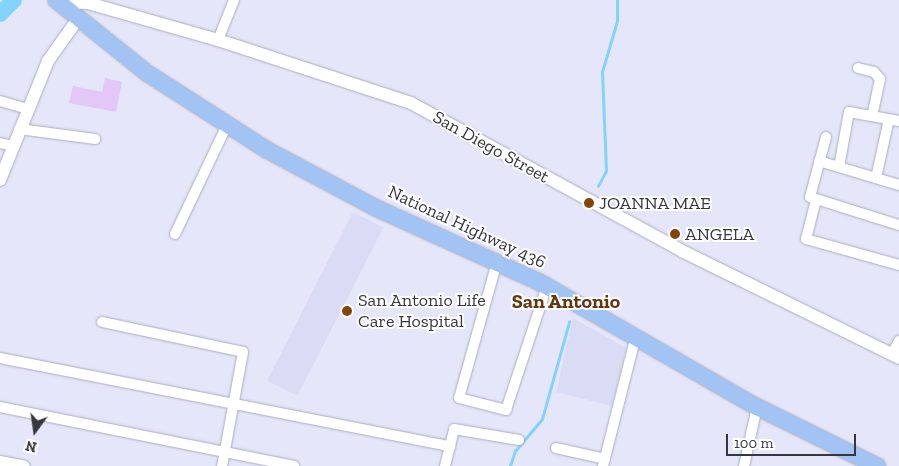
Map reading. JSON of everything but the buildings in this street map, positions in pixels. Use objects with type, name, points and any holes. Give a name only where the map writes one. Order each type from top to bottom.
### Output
[{"type":"main road","name":"National Highway 436","points":[[57,1],[77,20],[147,73],[227,125],[376,208],[547,286],[757,407],[872,465]]},
{"type":"street","points":[[218,40],[234,0]]},
{"type":"street","name":"San Diego Street","points":[[57,1],[88,3],[218,40],[411,103],[682,251],[896,356]]},
{"type":"street","points":[[0,180],[6,144],[19,129],[48,60],[77,20]]},
{"type":"street","points":[[858,68],[874,72],[880,79],[872,116]]},
{"type":"street","points":[[0,101],[28,109]]},
{"type":"street","points":[[839,167],[849,112],[894,120],[876,178]]},
{"type":"street","points":[[175,234],[227,125]]},
{"type":"street","points":[[19,129],[95,139]]},
{"type":"street","points":[[826,137],[809,193],[816,200],[899,225]]},
{"type":"street","points":[[819,161],[899,185]]},
{"type":"street","points":[[816,200],[806,239],[899,265]]},
{"type":"street","points":[[497,262],[459,398],[506,410],[547,286]]},
{"type":"street","points":[[102,322],[244,352],[222,466]]},
{"type":"street","points":[[556,448],[604,462],[636,336]]},
{"type":"street","points":[[896,356],[899,341]]},
{"type":"street","points":[[0,358],[450,446]]},
{"type":"street","points":[[0,407],[294,466]]},
{"type":"street","points":[[744,466],[757,407]]},
{"type":"street","points":[[445,466],[454,429],[518,440]]},
{"type":"street","points":[[0,461],[25,466]]},
{"type":"shaded area","points":[[353,212],[383,227],[297,396],[267,380]]},
{"type":"shaded area","points":[[573,318],[626,348],[612,406],[556,392]]},
{"type":"waterway","points":[[0,14],[14,0]]},
{"type":"waterway","points":[[598,186],[606,171],[602,72],[617,21],[617,0]]},
{"type":"waterway","points":[[510,466],[515,451],[542,419],[569,322]]},
{"type":"place","name":"JOANNA MAE","points":[[589,203]]},
{"type":"place","name":"ANGELA","points":[[675,234]]},
{"type":"place","name":"San Antonio Life Care Hospital","points":[[347,311]]},
{"type":"district","name":"San Antonio","points":[[566,301]]}]
